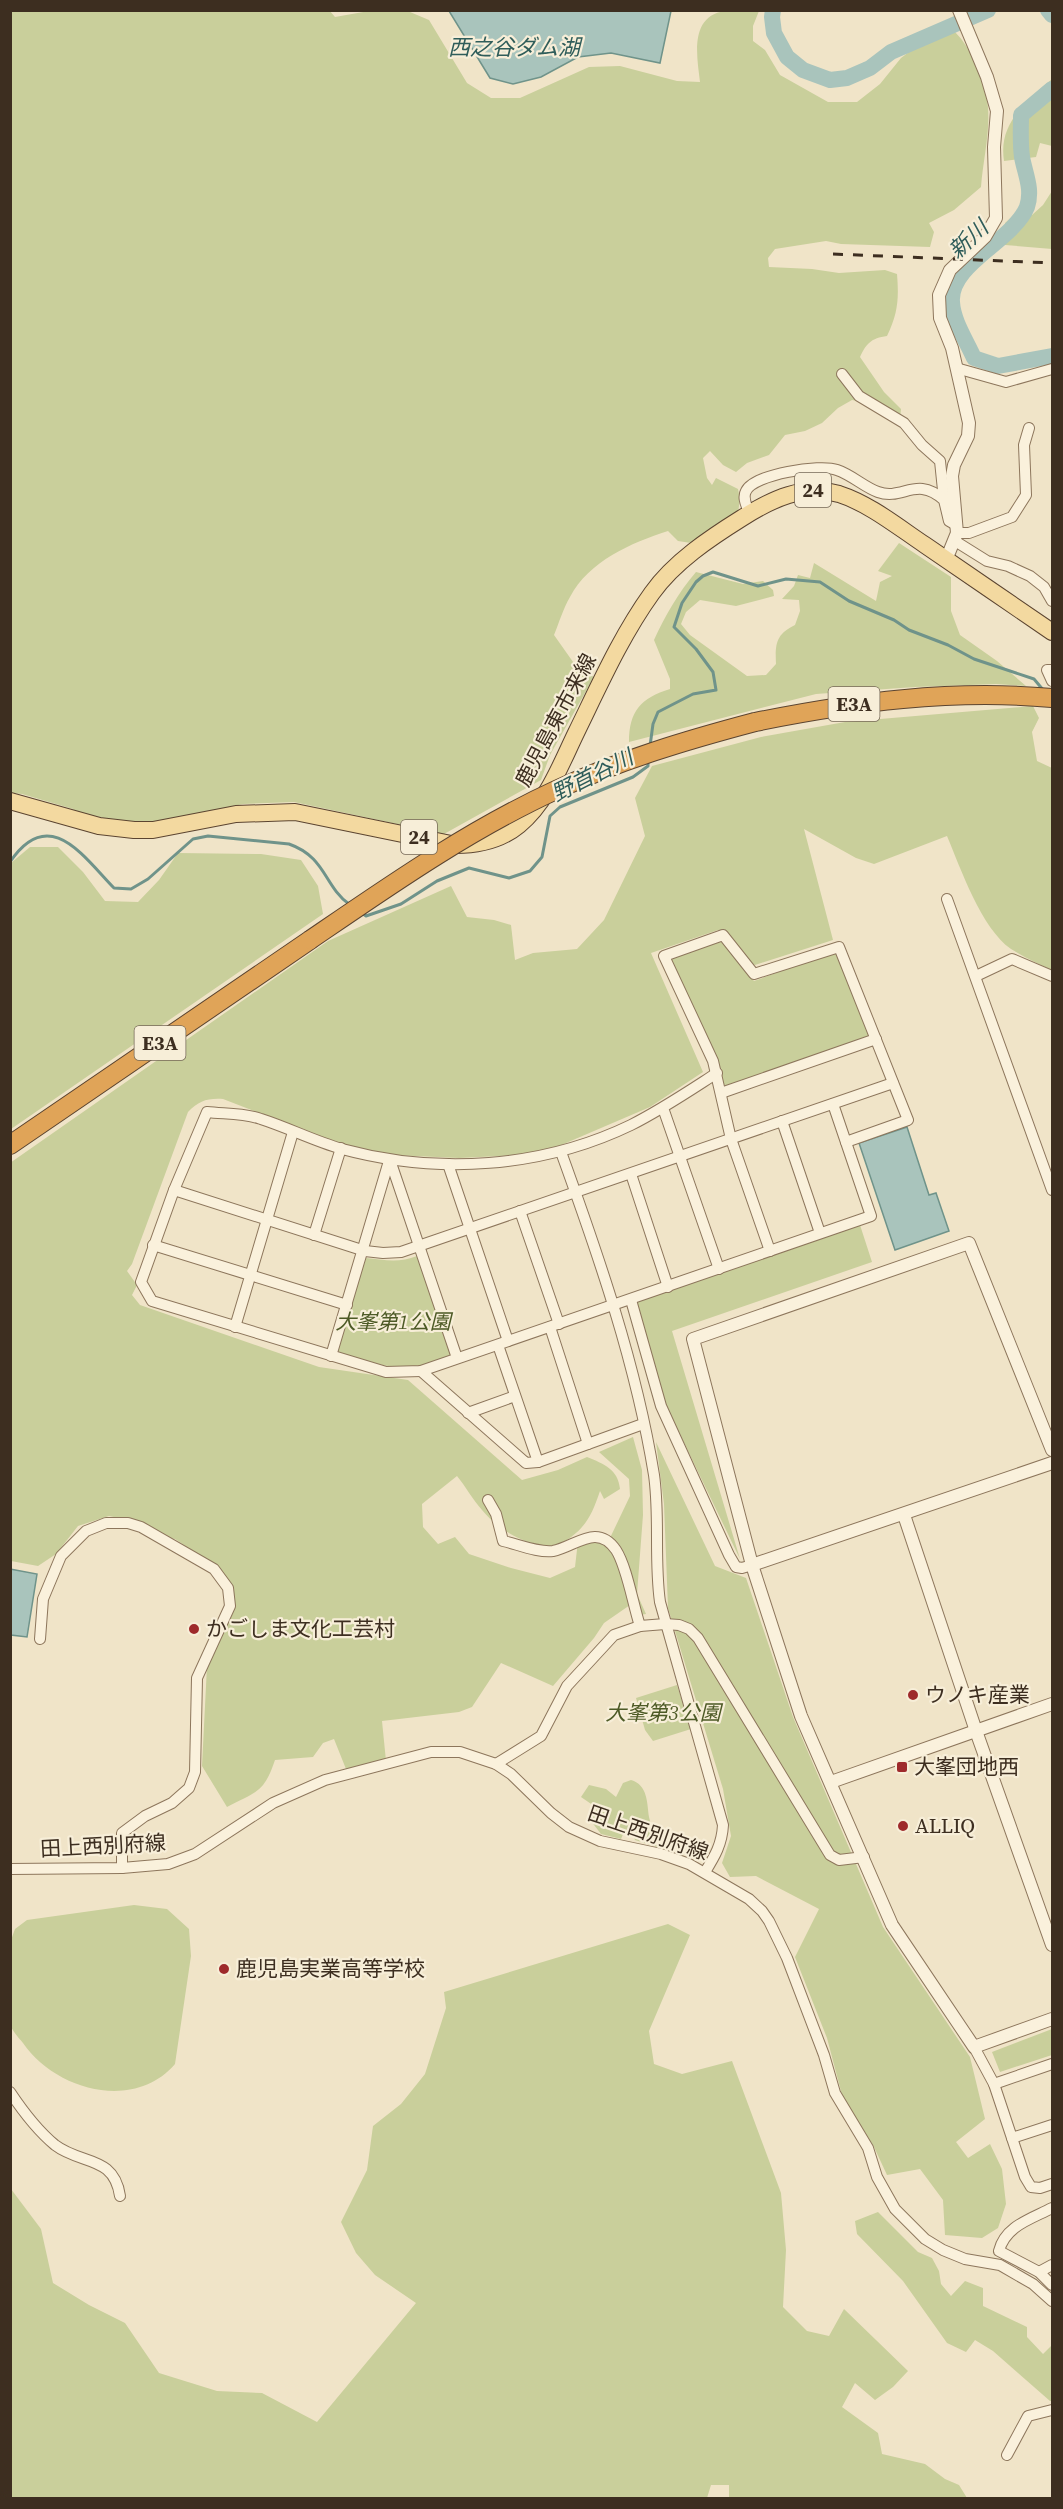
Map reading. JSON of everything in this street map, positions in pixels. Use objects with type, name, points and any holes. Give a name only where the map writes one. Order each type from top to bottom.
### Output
[{"type":"highway","name":"E3A","points":[[10,1145],[409,873],[503,816],[556,790],[663,747],[755,722],[823,708],[897,698],[954,694],[1053,698]]},
{"type":"main road","name":"鹿児島東市来線","points":[[10,801],[99,826],[134,831],[153,830],[236,814],[295,812],[456,845],[487,842],[520,825],[545,794],[602,678],[652,593],[681,561],[749,513],[786,495],[805,490],[841,495],[882,516],[1053,632]]},
{"type":"street","points":[[946,560],[956,533],[952,476],[954,465],[968,436],[969,423],[952,348],[940,318],[939,295],[950,270],[985,237],[993,226],[996,212],[994,147],[997,111],[987,77],[959,10]]},
{"type":"street","points":[[956,368],[1006,382],[1053,369]]},
{"type":"street","points":[[842,374],[859,396],[904,423],[922,445],[940,461],[944,500],[949,521],[956,533],[987,561],[1008,566],[1030,576],[1044,587],[1053,601]]},
{"type":"street","points":[[956,533],[969,533],[1012,517],[1026,495],[1024,446],[1029,428]]},
{"type":"street","points":[[749,513],[744,499],[746,490],[753,484],[799,469],[822,466],[838,470],[878,492],[889,494],[919,488],[929,490],[944,500]]},
{"type":"street","points":[[1053,670],[1047,670],[1053,681]]},
{"type":"street","points":[[947,899],[1053,1190]]},
{"type":"street","points":[[770,1251],[731,1139],[717,1073],[664,956],[723,935],[754,974],[839,947],[908,1120],[846,1142]]},
{"type":"street","points":[[975,976],[1012,959],[1053,976]]},
{"type":"street","points":[[722,1093],[876,1039]]},
{"type":"street","points":[[717,1073],[663,1108],[630,1125],[561,1152],[529,1159],[448,1164],[390,1160],[341,1148],[259,1118],[207,1112],[174,1190],[141,1282],[152,1301],[386,1372],[421,1371],[871,1216],[833,1104]]},
{"type":"street","points":[[174,1190],[365,1251],[392,1252],[418,1247],[893,1083]]},
{"type":"street","points":[[663,1108],[719,1269]]},
{"type":"street","points":[[782,1121],[820,1233]]},
{"type":"street","points":[[235,1327],[293,1132]]},
{"type":"street","points":[[314,1235],[341,1148]]},
{"type":"street","points":[[561,1152],[614,1306],[654,1477],[658,1585],[665,1624],[723,1825],[718,1852],[705,1872]]},
{"type":"street","points":[[390,1160],[458,1358]]},
{"type":"street","points":[[332,1356],[365,1251],[390,1160]]},
{"type":"street","points":[[448,1164],[470,1229],[503,1343],[515,1396],[538,1461]]},
{"type":"street","points":[[631,1174],[668,1287]]},
{"type":"street","points":[[520,1211],[588,1444]]},
{"type":"street","points":[[1053,1450],[969,1244],[693,1339],[752,1565],[801,1716],[892,1925],[974,2047],[994,2084],[1025,2177],[1031,2187],[1040,2188],[1053,2184]]},
{"type":"street","points":[[153,1245],[347,1305]]},
{"type":"street","points":[[631,1300],[661,1406],[736,1567],[752,1565],[1053,1463]]},
{"type":"street","points":[[421,1371],[526,1463],[538,1461],[643,1424]]},
{"type":"street","points":[[468,1413],[515,1396]]},
{"type":"street","points":[[488,1500],[496,1514],[503,1540],[553,1551],[586,1537],[596,1536],[608,1542],[615,1549],[621,1561],[640,1626]]},
{"type":"street","points":[[904,1515],[976,1731],[1053,1945]]},
{"type":"street","points":[[40,1639],[43,1599],[61,1556],[86,1531],[106,1523],[128,1523],[141,1527],[214,1569],[228,1588],[230,1606],[197,1678],[195,1772],[189,1788],[172,1803],[145,1816],[122,1833],[122,1868]]},
{"type":"street","points":[[496,1764],[541,1736],[567,1686],[614,1635],[640,1626],[679,1625],[698,1638],[830,1855],[839,1860],[864,1857]]},
{"type":"street","points":[[831,1782],[1053,1704]]},
{"type":"street","name":"田上西別府線","points":[[10,1869],[122,1868],[168,1864],[195,1854],[273,1803],[325,1780],[430,1752],[460,1752],[496,1764],[511,1774],[550,1813],[582,1834],[600,1841],[661,1854],[705,1872],[748,1899],[769,1921],[787,1958],[824,2055],[835,2093],[868,2148],[877,2177],[895,2209],[925,2239],[942,2250],[965,2259],[1000,2265],[1033,2284],[1053,2301]]},
{"type":"street","points":[[974,2047],[1053,2019]]},
{"type":"street","points":[[994,2084],[1053,2064]]},
{"type":"street","points":[[10,2092],[58,2147],[106,2168],[113,2174],[118,2182],[120,2196]]},
{"type":"street","points":[[1012,2138],[1053,2125]]},
{"type":"street","points":[[1053,2208],[1009,2232],[1002,2238],[999,2251],[1039,2272],[1053,2285]]},
{"type":"street","points":[[1039,2272],[1053,2265]]},
{"type":"street","points":[[1007,2455],[1028,2416],[1053,2410]]},
{"type":"green space","points":[[329,10],[335,17],[369,11],[397,10],[410,12],[429,20],[467,83],[491,98],[520,98],[589,67],[620,66],[677,81],[700,82],[697,50],[700,29],[713,14],[738,10],[759,11],[753,26],[753,41],[765,50],[780,75],[828,102],[857,102],[880,84],[901,58],[921,43],[955,32],[973,57],[982,77],[987,98],[988,127],[981,187],[954,210],[929,223],[934,232],[930,247],[841,244],[826,241],[775,249],[768,258],[769,267],[839,273],[885,270],[897,274],[897,306],[887,336],[870,342],[860,357],[884,392],[901,409],[900,419],[873,404],[852,400],[838,408],[822,423],[805,431],[785,435],[769,455],[747,463],[736,472],[723,465],[710,451],[703,458],[707,478],[712,485],[716,478],[738,489],[740,499],[738,513],[691,543],[678,541],[668,531],[640,541],[612,555],[588,573],[570,597],[554,635],[578,669],[594,677],[550,755],[541,780],[444,834],[294,802],[243,804],[164,821],[122,822],[76,812],[73,809],[22,794],[11,793],[10,11]]},
{"type":"green space","points":[[1052,79],[1052,146],[1040,143],[1036,157],[1004,161],[1005,135],[1010,124],[1024,105]]},
{"type":"green space","points":[[1052,191],[1052,249],[1005,245],[1005,223],[1015,214],[1032,215],[1043,205]]},
{"type":"green space","points":[[899,543],[951,577],[951,611],[960,635],[997,661],[1026,686],[996,684],[915,687],[816,694],[629,742],[631,722],[639,707],[651,697],[670,689],[670,679],[654,640],[672,605],[696,572],[743,584],[763,581],[773,590],[774,596],[736,606],[700,600],[686,612],[681,624],[690,635],[747,676],[766,675],[776,664],[776,651],[780,636],[795,625],[800,611],[799,600],[782,599],[794,586],[798,575],[810,578],[814,563],[876,601],[880,582],[892,576],[878,571]]},
{"type":"green space","points":[[1033,706],[1039,718],[1032,732],[1037,761],[1052,768],[1052,970],[1011,949],[990,927],[965,881],[947,836],[874,864],[856,858],[804,829],[833,940],[755,965],[745,959],[718,930],[651,953],[703,1072],[650,1107],[559,1146],[522,1155],[459,1158],[392,1155],[334,1142],[223,1099],[204,1101],[188,1112],[132,1264],[127,1271],[137,1285],[132,1295],[140,1305],[319,1367],[408,1380],[522,1480],[558,1470],[587,1457],[609,1468],[619,1482],[620,1489],[604,1499],[600,1491],[588,1520],[577,1533],[550,1550],[522,1539],[497,1525],[479,1506],[457,1476],[422,1504],[423,1527],[438,1544],[455,1537],[469,1554],[550,1578],[575,1567],[578,1541],[610,1538],[630,1496],[629,1479],[599,1452],[633,1437],[642,1470],[643,1515],[637,1594],[646,1614],[640,1615],[630,1605],[604,1623],[553,1686],[501,1663],[472,1707],[459,1712],[382,1721],[386,1761],[346,1769],[334,1739],[323,1743],[313,1757],[275,1760],[267,1779],[258,1790],[227,1807],[202,1766],[207,1666],[233,1613],[231,1587],[211,1563],[175,1539],[154,1536],[142,1523],[109,1516],[78,1526],[56,1554],[38,1566],[11,1561],[10,1163],[328,941],[451,886],[467,917],[494,920],[511,925],[515,960],[533,953],[577,949],[604,920],[645,836],[635,798],[652,766],[761,737],[845,722]]},
{"type":"green space","points":[[30,847],[58,847],[83,872],[105,901],[138,902],[159,880],[178,853],[261,854],[301,860],[318,886],[323,914],[11,1129],[11,863]]},
{"type":"green space","points":[[717,941],[723,943],[754,981],[834,952],[838,953],[870,1034],[869,1037],[727,1086],[723,1084],[671,962],[673,957]]},
{"type":"green space","points":[[860,1225],[872,1262],[672,1331],[740,1559],[661,1395],[637,1304],[639,1300]]},
{"type":"green space","name":"大峯第1公園","points":[[417,1256],[451,1353],[449,1358],[418,1366],[394,1367],[340,1354],[337,1349],[366,1258],[398,1260]]},
{"type":"green space","points":[[656,1442],[715,1566],[746,1578],[793,1717],[883,1927],[970,2057],[985,2119],[956,2142],[968,2158],[990,2144],[1002,2169],[1006,2204],[998,2228],[982,2238],[945,2235],[943,2200],[920,2169],[887,2175],[874,2147],[842,2095],[827,2038],[795,1957],[819,1909],[756,1876],[730,1877],[722,1863],[731,1836],[723,1789],[668,1608],[664,1504]]},
{"type":"green space","name":"大峯第3公園","points":[[677,1685],[691,1729],[653,1741],[645,1730],[636,1698]]},
{"type":"green space","points":[[631,1780],[641,1786],[646,1795],[657,1847],[635,1840],[631,1831],[624,1832],[621,1839],[601,1834],[591,1821],[597,1808],[581,1797],[589,1785],[606,1789],[616,1797],[623,1783]]},
{"type":"green space","points":[[134,1905],[167,1909],[189,1929],[191,1956],[175,2064],[158,2079],[138,2088],[117,2091],[96,2089],[74,2083],[54,2073],[37,2059],[12,2029],[10,2024],[11,1940],[15,1929],[27,1920]]},
{"type":"green space","points":[[668,1924],[690,1935],[649,2031],[654,2064],[682,2074],[732,2061],[781,2193],[786,2250],[783,2307],[807,2331],[829,2336],[844,2309],[908,2371],[893,2387],[875,2400],[855,2383],[842,2407],[878,2433],[882,2454],[925,2464],[945,2479],[959,2485],[967,2498],[729,2498],[729,2485],[711,2485],[707,2498],[11,2498],[11,2189],[41,2229],[53,2283],[125,2323],[159,2373],[217,2391],[262,2393],[317,2422],[416,2303],[375,2275],[356,2253],[341,2222],[367,2170],[373,2126],[401,2104],[425,2074],[446,2008],[444,1992]]},
{"type":"green space","points":[[1052,2029],[1052,2055],[1000,2072],[992,2052]]},
{"type":"green space","points":[[878,2212],[918,2252],[932,2258],[939,2271],[941,2284],[951,2296],[965,2281],[983,2288],[983,2306],[1027,2327],[1027,2337],[1043,2354],[1052,2345],[1052,2401],[993,2351],[975,2340],[966,2352],[947,2343],[903,2281],[857,2234],[855,2221]]},
{"type":"water","name":"西之谷ダム湖","points":[[449,11],[671,11],[660,63],[611,53],[578,57],[541,77],[513,84],[490,78]]},
{"type":"water","points":[[907,1127],[929,1195],[936,1193],[949,1231],[895,1250],[859,1143]]},
{"type":"water","points":[[10,1569],[37,1574],[27,1637],[11,1635]]},
{"type":"waterway","name":"新川","points":[[773,10],[774,33],[787,57],[803,70],[830,80],[847,78],[870,68],[891,52],[988,10]]},
{"type":"waterway","name":"新川","points":[[1048,10],[1052,15]]},
{"type":"waterway","name":"新川","points":[[1052,89],[1021,115],[1021,152],[1029,188],[1027,207],[1009,231],[960,276],[954,288],[952,302],[957,323],[974,358],[998,366],[1052,356]]},
{"type":"waterway","name":"野首谷川","points":[[650,746],[653,724],[658,712],[693,694],[716,690],[713,672],[696,649],[674,627],[682,603],[696,582],[713,572],[758,586],[786,579],[820,582],[849,601],[894,620],[909,630],[948,645],[974,659],[1034,679],[1044,691]]},
{"type":"waterway","name":"野首谷川","points":[[362,913],[366,916],[401,904],[437,881],[469,868],[509,878],[530,871],[542,857],[550,816],[560,807],[633,777],[648,766],[648,761]]},
{"type":"waterway","name":"野首谷川","points":[[10,862],[24,845],[38,837],[52,836],[78,850],[114,888],[131,889],[148,879],[193,839],[208,836],[289,844],[310,856],[334,889],[349,904]]},
{"type":"railway","points":[[833,254],[1052,263]]},
{"type":"place","name":"かごしま文化工芸村","points":[[194,1629]]},
{"type":"place","name":"ウノキ産業","points":[[913,1695]]},
{"type":"place","name":"大峯団地西","points":[[902,1767]]},
{"type":"place","name":"ALLIQ","points":[[903,1826]]},
{"type":"place","name":"鹿児島実業高等学校","points":[[224,1969]]}]
